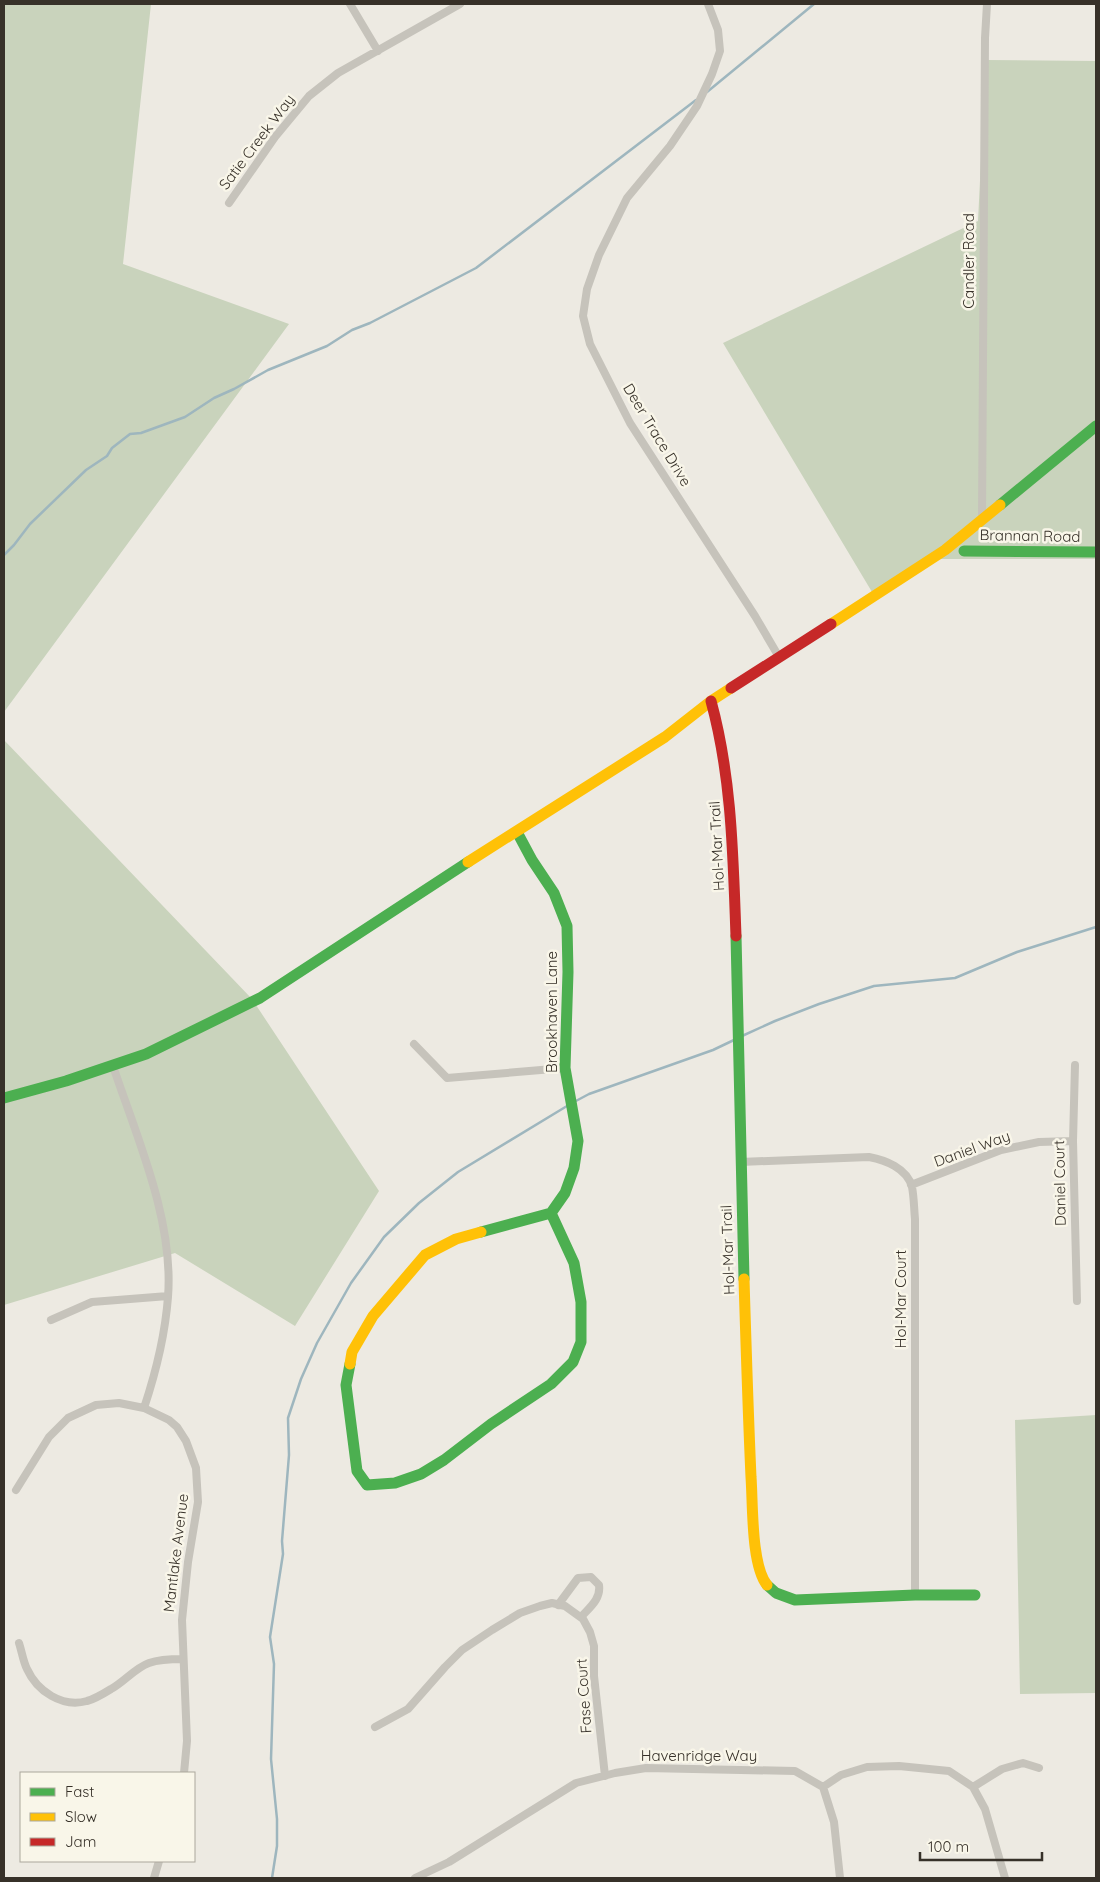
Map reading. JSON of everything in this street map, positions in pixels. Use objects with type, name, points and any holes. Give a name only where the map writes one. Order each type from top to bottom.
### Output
[{"type":"street","points":[[350,4],[378,51]]},
{"type":"street","name":"Satie Creek Way","points":[[228,203],[274,137],[309,96],[338,73],[460,4]]},
{"type":"street","name":"Deer Trace Drive","points":[[708,4],[718,30],[720,51],[712,74],[697,106],[670,146],[627,198],[596,264],[587,289],[584,316],[590,344],[630,423],[755,616],[779,657]]},
{"type":"street","name":"Candler Road","points":[[982,519],[984,38],[987,4]]},
{"type":"street","points":[[4,1098],[113,1066],[146,1054],[260,998],[443,878],[665,737],[711,701],[945,550],[1096,426]]},
{"type":"street","points":[[945,550],[964,551]]},
{"type":"street","name":"Brannan Road","points":[[964,551],[1096,552]]},
{"type":"street","name":"Hol-Mar Trail","points":[[711,701],[721,732],[729,799],[739,993],[740,1162],[752,1484],[755,1542],[759,1568],[763,1580],[772,1590],[782,1598],[795,1600],[915,1595],[975,1595]]},
{"type":"street","name":"Brookhaven Lane","points":[[517,832],[532,860],[554,893],[568,926],[565,1068],[578,1141],[574,1168],[565,1193],[551,1213]]},
{"type":"street","points":[[414,1044],[447,1078],[565,1068]]},
{"type":"street","name":"Daniel Court","points":[[1075,1065],[1073,1141],[1077,1301]]},
{"type":"street","points":[[113,1066],[151,1179],[164,1228],[168,1271],[168,1296],[158,1364],[144,1408]]},
{"type":"street","name":"Daniel Way","points":[[912,1185],[1001,1150],[1039,1142],[1073,1141]]},
{"type":"street","points":[[740,1162],[869,1157],[898,1167],[912,1185]]},
{"type":"street","name":"Hol-Mar Court","points":[[912,1185],[915,1219],[915,1595]]},
{"type":"street","points":[[551,1213],[574,1262],[581,1302],[581,1342],[573,1362],[551,1384],[491,1424],[444,1460],[421,1474],[395,1483],[367,1486],[358,1471],[346,1386],[352,1352],[373,1316],[425,1255],[456,1239],[551,1213]]},
{"type":"street","points":[[51,1320],[92,1302],[168,1296]]},
{"type":"street","name":"Mantlake Avenue","points":[[16,1490],[49,1436],[68,1418],[96,1405],[120,1403],[144,1408],[169,1420],[177,1427],[186,1440],[196,1468],[198,1502],[188,1562],[182,1620],[187,1741],[184,1772]]},
{"type":"street","points":[[375,1727],[408,1709],[462,1650],[520,1613],[552,1603],[564,1606],[581,1617],[593,1604],[600,1591],[600,1585],[591,1577],[578,1578],[558,1604]]},
{"type":"street","name":"Fase Court","points":[[581,1617],[590,1632],[594,1646],[594,1676],[605,1776]]},
{"type":"street","points":[[19,1644],[27,1669],[34,1682],[43,1692],[68,1702],[86,1702],[94,1699],[147,1664],[171,1658],[183,1659]]},
{"type":"street","points":[[973,1787],[1002,1769],[1023,1763],[1039,1768]]},
{"type":"street","points":[[840,1878],[834,1822],[823,1787],[841,1775],[867,1766],[899,1766],[949,1771],[973,1787],[985,1809],[1005,1878]]},
{"type":"street","name":"Havenridge Way","points":[[416,1878],[449,1862],[576,1783],[605,1776],[646,1768],[774,1769],[795,1771],[823,1787]]},
{"type":"street","points":[[154,1878],[159,1862]]},
{"type":"green space","points":[[4,4],[151,4],[123,264],[289,324],[4,712]]},
{"type":"green space","points":[[986,60],[1096,61],[1096,559],[931,559],[872,592],[723,343],[978,221]]},
{"type":"green space","points":[[4,740],[252,999],[379,1191],[295,1326],[175,1253],[4,1305]]},
{"type":"green space","points":[[1096,1415],[1096,1693],[1020,1694],[1015,1420]]},
{"type":"waterway","points":[[707,92],[814,4]]},
{"type":"waterway","points":[[4,555],[30,524],[86,470],[107,456],[112,448],[130,434],[141,433],[185,417],[214,398],[268,370],[327,346],[352,330],[370,323],[476,268],[696,100]]},
{"type":"waterway","points":[[742,1036],[819,1004],[874,986],[955,978],[1017,952],[1096,927]]},
{"type":"waterway","points":[[574,1102],[589,1094],[713,1050],[734,1040]]},
{"type":"waterway","points":[[272,1878],[277,1846],[277,1819],[271,1759],[274,1664],[270,1637],[283,1554],[282,1541],[289,1455],[288,1418],[301,1379],[317,1343],[351,1283],[384,1237],[419,1203],[458,1172],[567,1106]]},
{"type":"traffic: fast","points":[[1000,505],[1096,426]]},
{"type":"traffic: fast","points":[[964,551],[1096,552]]},
{"type":"traffic: fast","points":[[481,1232],[551,1213],[565,1193],[574,1168],[578,1141],[565,1068],[568,972],[567,926],[554,893],[532,860],[517,832]]},
{"type":"traffic: fast","points":[[4,1098],[66,1081],[146,1054],[260,998],[468,862]]},
{"type":"traffic: fast","points":[[736,936],[744,1279]]},
{"type":"traffic: fast","points":[[350,1364],[346,1385],[357,1471],[367,1485],[395,1483],[421,1474],[444,1460],[491,1424],[551,1384],[573,1362],[581,1342],[581,1302],[574,1263],[551,1213]]},
{"type":"traffic: fast","points":[[767,1585],[776,1593],[795,1600],[915,1595],[975,1595]]},
{"type":"traffic: slow","points":[[831,624],[945,550],[1000,505]]},
{"type":"traffic: slow","points":[[468,862],[665,737],[731,688]]},
{"type":"traffic: slow","points":[[350,1364],[352,1352],[373,1316],[425,1255],[456,1239],[481,1232]]},
{"type":"traffic: slow","points":[[744,1279],[755,1549],[762,1576],[767,1585]]},
{"type":"traffic: jam","points":[[731,688],[831,624]]},
{"type":"traffic: jam","points":[[711,701],[718,730],[727,788],[736,936]]}]
